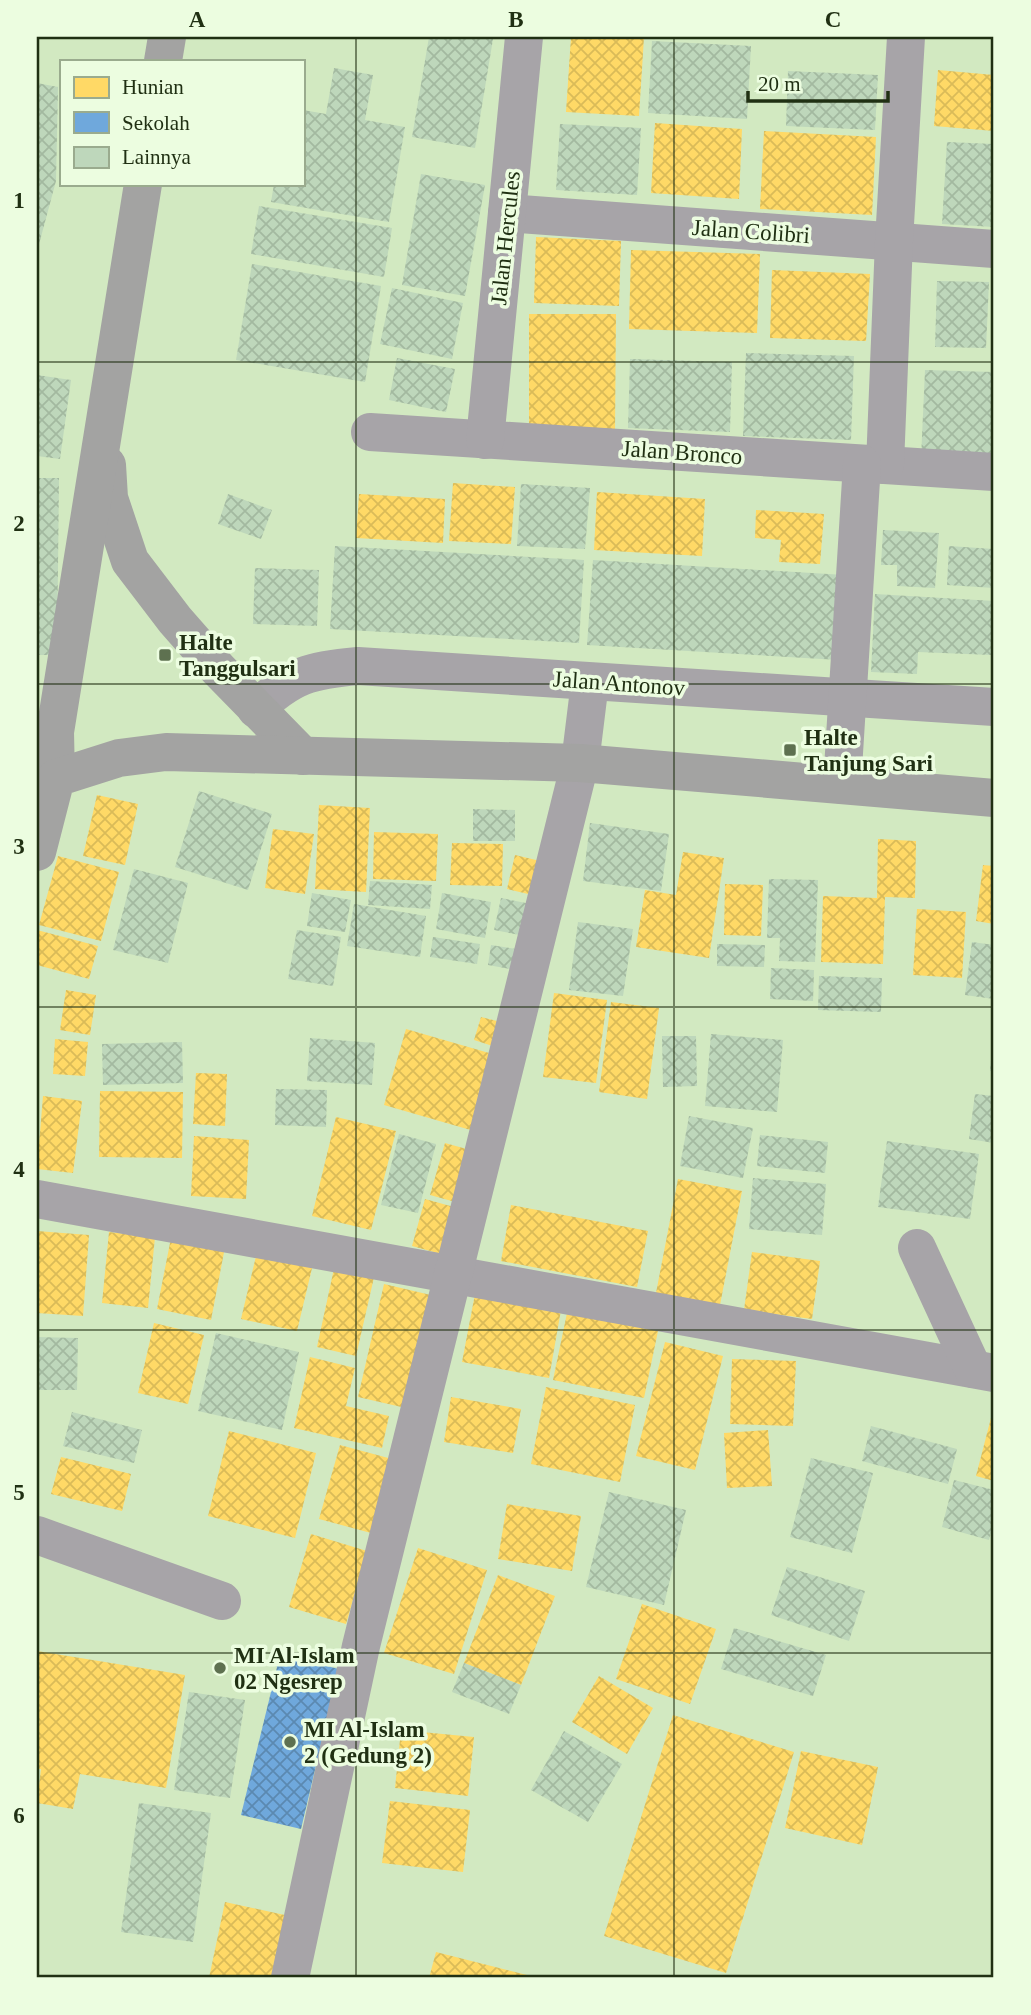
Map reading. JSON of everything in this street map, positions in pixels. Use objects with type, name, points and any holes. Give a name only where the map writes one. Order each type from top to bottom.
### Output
[{"type":"main road","points":[[163,60],[167,37]]},
{"type":"main road","points":[[37,852],[56,778],[46,731],[104,417],[143,186]]},
{"type":"main road","points":[[104,417],[109,498],[130,561],[175,620],[303,756]]},
{"type":"main road","points":[[56,778],[119,758],[166,752],[580,763],[994,798]]},
{"type":"street","name":"Jalan Hercules","points":[[485,440],[524,37]]},
{"type":"street","points":[[842,785],[847,697],[874,465],[894,241],[906,37]]},
{"type":"street","name":"Jalan Colibri","points":[[507,213],[994,249]]},
{"type":"street","name":"Jalan Bronco","points":[[370,432],[994,472]]},
{"type":"street","name":"Jalan Antonov","points":[[256,709],[299,676],[327,669],[359,666],[994,707]]},
{"type":"street","points":[[290,1978],[361,1646],[580,763],[590,682]]},
{"type":"street","points":[[37,1199],[984,1371]]},
{"type":"street","points":[[917,1248],[984,1371]]},
{"type":"street","points":[[37,1535],[222,1601]]},
{"type":"building: Hunian","points":[[571,37],[644,37],[639,116],[566,112]]},
{"type":"building: Hunian","points":[[938,70],[994,75],[994,131],[934,126]]},
{"type":"building: Hunian","points":[[655,123],[742,129],[739,199],[651,193]]},
{"type":"building: Hunian","points":[[764,131],[876,137],[872,215],[760,209]]},
{"type":"building: Hunian","points":[[536,237],[621,241],[619,306],[534,303]]},
{"type":"building: Hunian","points":[[631,250],[760,254],[757,333],[629,329]]},
{"type":"building: Hunian","points":[[772,270],[870,274],[866,341],[770,338]]},
{"type":"building: Hunian","points":[[529,314],[616,314],[615,432],[529,432]]},
{"type":"building: Hunian","points":[[453,483],[515,487],[511,544],[449,541]]},
{"type":"building: Hunian","points":[[597,492],[705,499],[702,556],[594,550]]},
{"type":"building: Hunian","points":[[359,494],[445,499],[443,543],[356,538]]},
{"type":"building: Hunian","points":[[756,510],[824,514],[820,564],[779,562],[781,540],[755,538]]},
{"type":"building: Hunian","points":[[97,795],[138,804],[125,865],[83,856]]},
{"type":"building: Hunian","points":[[319,805],[370,808],[366,892],[315,889]]},
{"type":"building: Hunian","points":[[273,829],[314,834],[305,894],[265,888]]},
{"type":"building: Hunian","points":[[374,832],[438,834],[436,881],[373,879]]},
{"type":"building: Hunian","points":[[878,839],[916,841],[915,898],[885,897],[883,964],[821,962],[823,896],[877,898]]},
{"type":"building: Hunian","points":[[452,843],[503,844],[502,886],[450,885]]},
{"type":"building: Hunian","points":[[683,852],[724,858],[709,958],[636,947],[645,890],[676,895]]},
{"type":"building: Hunian","points":[[515,855],[553,864],[545,898],[507,889]]},
{"type":"building: Hunian","points":[[58,856],[119,872],[101,941],[39,925]]},
{"type":"building: Hunian","points":[[983,865],[994,866],[994,924],[976,921]]},
{"type":"building: Hunian","points":[[725,884],[763,885],[761,936],[724,935]]},
{"type":"building: Hunian","points":[[917,909],[966,912],[962,978],[913,975]]},
{"type":"building: Hunian","points":[[37,930],[98,946],[89,979],[37,965]]},
{"type":"building: Hunian","points":[[66,990],[96,995],[90,1035],[60,1030]]},
{"type":"building: Hunian","points":[[554,993],[607,1000],[596,1083],[543,1077]]},
{"type":"building: Hunian","points":[[611,1002],[659,1008],[647,1099],[599,1092]]},
{"type":"building: Hunian","points":[[481,1017],[509,1024],[502,1049],[474,1040]]},
{"type":"building: Hunian","points":[[406,1029],[496,1055],[474,1131],[384,1105]]},
{"type":"building: Hunian","points":[[55,1039],[88,1042],[85,1076],[53,1074]]},
{"type":"building: Hunian","points":[[196,1073],[227,1074],[225,1126],[193,1124]]},
{"type":"building: Hunian","points":[[100,1091],[183,1092],[182,1158],[99,1157]]},
{"type":"building: Hunian","points":[[43,1096],[82,1101],[73,1173],[37,1169]]},
{"type":"building: Hunian","points":[[336,1117],[396,1131],[371,1230],[312,1216]]},
{"type":"building: Hunian","points":[[194,1136],[249,1140],[246,1199],[191,1196]]},
{"type":"building: Hunian","points":[[445,1143],[481,1153],[466,1205],[430,1195]]},
{"type":"building: Hunian","points":[[678,1179],[742,1191],[720,1305],[656,1293]]},
{"type":"building: Hunian","points":[[425,1199],[454,1207],[441,1254],[412,1246]]},
{"type":"building: Hunian","points":[[511,1205],[648,1231],[637,1287],[501,1261]]},
{"type":"building: Hunian","points":[[37,1231],[89,1235],[83,1316],[37,1313]]},
{"type":"building: Hunian","points":[[109,1232],[155,1237],[148,1308],[102,1303]]},
{"type":"building: Hunian","points":[[171,1238],[225,1247],[211,1320],[157,1309]]},
{"type":"building: Hunian","points":[[257,1252],[313,1264],[297,1331],[241,1319]]},
{"type":"building: Hunian","points":[[752,1252],[820,1261],[812,1319],[744,1310]]},
{"type":"building: Hunian","points":[[335,1264],[375,1273],[356,1356],[317,1347]]},
{"type":"building: Hunian","points":[[384,1284],[435,1296],[410,1409],[358,1397]]},
{"type":"building: Hunian","points":[[475,1294],[561,1310],[549,1378],[462,1362]]},
{"type":"building: Hunian","points":[[567,1313],[658,1331],[644,1398],[553,1380]]},
{"type":"building: Hunian","points":[[154,1323],[204,1335],[188,1404],[138,1393]]},
{"type":"building: Hunian","points":[[665,1342],[723,1356],[695,1470],[636,1456]]},
{"type":"building: Hunian","points":[[310,1357],[355,1368],[346,1406],[389,1416],[382,1448],[294,1428]]},
{"type":"building: Hunian","points":[[732,1359],[796,1361],[793,1426],[730,1424]]},
{"type":"building: Hunian","points":[[546,1387],[635,1405],[620,1482],[531,1464]]},
{"type":"building: Hunian","points":[[451,1397],[521,1409],[513,1453],[444,1442]]},
{"type":"building: Hunian","points":[[992,1414],[994,1415],[994,1481],[976,1476]]},
{"type":"building: Hunian","points":[[768,1430],[772,1486],[727,1488],[724,1433]]},
{"type":"building: Hunian","points":[[229,1431],[316,1453],[295,1538],[208,1516]]},
{"type":"building: Hunian","points":[[340,1445],[392,1459],[371,1533],[319,1519]]},
{"type":"building: Hunian","points":[[61,1457],[131,1474],[122,1511],[51,1494]]},
{"type":"building: Hunian","points":[[507,1504],[581,1516],[572,1571],[498,1559]]},
{"type":"building: Hunian","points":[[311,1534],[367,1551],[346,1624],[289,1607]]},
{"type":"building: Hunian","points":[[418,1548],[487,1570],[454,1674],[384,1653]]},
{"type":"building: Hunian","points":[[498,1575],[555,1596],[521,1685],[464,1663]]},
{"type":"building: Hunian","points":[[642,1604],[716,1629],[690,1704],[616,1679]]},
{"type":"building: Hunian","points":[[37,1651],[185,1675],[166,1788],[80,1774],[73,1809],[37,1803],[41,1769],[37,1769]]},
{"type":"building: Hunian","points":[[599,1676],[653,1708],[627,1754],[572,1722]]},
{"type":"building: Hunian","points":[[673,1715],[794,1752],[726,1973],[604,1936]]},
{"type":"building: Hunian","points":[[401,1730],[474,1737],[468,1796],[395,1788]]},
{"type":"building: Hunian","points":[[801,1751],[878,1767],[862,1845],[785,1828]]},
{"type":"building: Hunian","points":[[390,1801],[470,1810],[463,1872],[382,1863]]},
{"type":"building: Hunian","points":[[225,1902],[294,1917],[281,1978],[209,1978]]},
{"type":"building: Hunian","points":[[436,1952],[535,1977],[429,1978]]},
{"type":"building: Sekolah","name":"MI Al-Islam 2 (Gedung 2)","points":[[280,1655],[339,1669],[301,1829],[241,1815]]},
{"type":"building: Lainnya","points":[[429,37],[493,39],[475,148],[412,137]]},
{"type":"building: Lainnya","points":[[652,41],[751,46],[747,119],[648,113]]},
{"type":"building: Lainnya","points":[[334,68],[373,75],[365,120],[405,127],[389,222],[271,202],[274,186],[304,186],[304,110],[326,114]]},
{"type":"building: Lainnya","points":[[788,71],[878,75],[875,130],[786,126]]},
{"type":"building: Lainnya","points":[[37,83],[58,87],[56,181],[38,248]]},
{"type":"building: Lainnya","points":[[560,124],[641,128],[637,195],[556,190]]},
{"type":"building: Lainnya","points":[[947,142],[994,144],[994,227],[942,224]]},
{"type":"building: Lainnya","points":[[421,174],[485,185],[465,296],[402,285]]},
{"type":"building: Lainnya","points":[[259,206],[392,228],[384,277],[251,254]]},
{"type":"building: Lainnya","points":[[252,264],[381,286],[365,382],[236,360]]},
{"type":"building: Lainnya","points":[[937,281],[989,282],[986,348],[935,347]]},
{"type":"building: Lainnya","points":[[392,288],[463,303],[452,359],[380,344]]},
{"type":"building: Lainnya","points":[[746,353],[854,356],[851,440],[743,436]]},
{"type":"building: Lainnya","points":[[397,358],[455,369],[446,412],[389,400]]},
{"type":"building: Lainnya","points":[[630,359],[732,362],[730,432],[628,428]]},
{"type":"building: Lainnya","points":[[925,370],[994,372],[994,461],[921,459]]},
{"type":"building: Lainnya","points":[[37,375],[71,380],[60,459],[37,456]]},
{"type":"building: Lainnya","points":[[37,478],[59,478],[57,655],[37,655]]},
{"type":"building: Lainnya","points":[[521,484],[590,488],[585,549],[517,546]]},
{"type":"building: Lainnya","points":[[228,494],[272,510],[261,539],[218,524]]},
{"type":"building: Lainnya","points":[[883,530],[939,533],[935,588],[897,586],[897,565],[881,565]]},
{"type":"building: Lainnya","points":[[335,546],[584,560],[579,643],[330,629]]},
{"type":"building: Lainnya","points":[[949,546],[994,549],[994,588],[947,585]]},
{"type":"building: Lainnya","points":[[593,560],[845,575],[839,660],[587,645]]},
{"type":"building: Lainnya","points":[[255,568],[319,570],[317,626],[253,624]]},
{"type":"building: Lainnya","points":[[875,594],[994,601],[991,655],[918,652],[917,674],[871,672]]},
{"type":"building: Lainnya","points":[[199,791],[272,814],[248,890],[175,867]]},
{"type":"building: Lainnya","points":[[473,809],[515,810],[515,841],[473,841]]},
{"type":"building: Lainnya","points":[[590,823],[669,834],[661,891],[583,881]]},
{"type":"building: Lainnya","points":[[134,869],[188,883],[168,963],[113,950]]},
{"type":"building: Lainnya","points":[[769,879],[818,880],[815,962],[779,961],[780,938],[767,938]]},
{"type":"building: Lainnya","points":[[370,881],[432,885],[430,909],[368,905]]},
{"type":"building: Lainnya","points":[[312,893],[351,900],[345,932],[307,926]]},
{"type":"building: Lainnya","points":[[442,893],[491,902],[485,938],[436,929]]},
{"type":"building: Lainnya","points":[[501,898],[541,906],[535,938],[494,930]]},
{"type":"building: Lainnya","points":[[354,904],[426,916],[420,957],[347,946]]},
{"type":"building: Lainnya","points":[[578,922],[633,929],[623,996],[569,990]]},
{"type":"building: Lainnya","points":[[297,930],[341,937],[333,986],[288,979]]},
{"type":"building: Lainnya","points":[[433,937],[480,944],[477,964],[430,957]]},
{"type":"building: Lainnya","points":[[972,942],[994,945],[994,999],[965,995]]},
{"type":"building: Lainnya","points":[[717,944],[765,945],[764,967],[717,966]]},
{"type":"building: Lainnya","points":[[491,945],[529,951],[526,972],[488,965]]},
{"type":"building: Lainnya","points":[[771,968],[814,970],[813,1001],[770,999]]},
{"type":"building: Lainnya","points":[[819,976],[882,978],[881,1012],[818,1010]]},
{"type":"building: Lainnya","points":[[711,1034],[783,1040],[777,1112],[705,1106]]},
{"type":"building: Lainnya","points":[[662,1036],[696,1036],[697,1086],[663,1087]]},
{"type":"building: Lainnya","points":[[310,1038],[375,1043],[372,1085],[307,1081]]},
{"type":"building: Lainnya","points":[[182,1042],[183,1083],[103,1085],[102,1044]]},
{"type":"building: Lainnya","points":[[992,1049],[994,1050],[994,1072],[990,1071]]},
{"type":"building: Lainnya","points":[[276,1089],[327,1090],[326,1127],[275,1125]]},
{"type":"building: Lainnya","points":[[975,1094],[994,1096],[994,1143],[969,1139]]},
{"type":"building: Lainnya","points":[[689,1116],[753,1128],[743,1178],[680,1166]]},
{"type":"building: Lainnya","points":[[399,1134],[436,1144],[418,1213],[381,1205]]},
{"type":"building: Lainnya","points":[[760,1135],[828,1142],[825,1173],[757,1166]]},
{"type":"building: Lainnya","points":[[887,1141],[979,1154],[970,1219],[878,1207]]},
{"type":"building: Lainnya","points":[[753,1178],[826,1184],[822,1235],[749,1229]]},
{"type":"building: Lainnya","points":[[216,1333],[299,1352],[282,1430],[198,1411]]},
{"type":"building: Lainnya","points":[[37,1337],[78,1338],[77,1390],[37,1390]]},
{"type":"building: Lainnya","points":[[72,1412],[142,1430],[134,1463],[63,1446]]},
{"type":"building: Lainnya","points":[[871,1426],[957,1449],[948,1484],[862,1461]]},
{"type":"building: Lainnya","points":[[811,1458],[873,1473],[852,1553],[790,1537]]},
{"type":"building: Lainnya","points":[[954,1480],[994,1490],[994,1522],[989,1540],[942,1527]]},
{"type":"building: Lainnya","points":[[609,1492],[686,1510],[664,1605],[586,1587]]},
{"type":"building: Lainnya","points":[[787,1567],[865,1591],[849,1641],[771,1615]]},
{"type":"building: Lainnya","points":[[734,1628],[826,1655],[813,1696],[721,1669]]},
{"type":"building: Lainnya","points":[[464,1663],[521,1685],[509,1714],[452,1692]]},
{"type":"building: Lainnya","points":[[189,1692],[245,1700],[230,1798],[174,1790]]},
{"type":"building: Lainnya","points":[[564,1731],[622,1764],[588,1822],[531,1790]]},
{"type":"building: Lainnya","points":[[139,1803],[211,1813],[193,1942],[121,1932]]},
{"type":"place","name":"Halte Tanggulsari","points":[[165,655]]},
{"type":"place","name":"Halte Tanjung Sari","points":[[790,750]]},
{"type":"place","name":"MI Al-Islam 02 Ngesrep","points":[[220,1668]]},
{"type":"place","name":"MI Al-Islam 2 (Gedung 2)","points":[[290,1742]]}]
